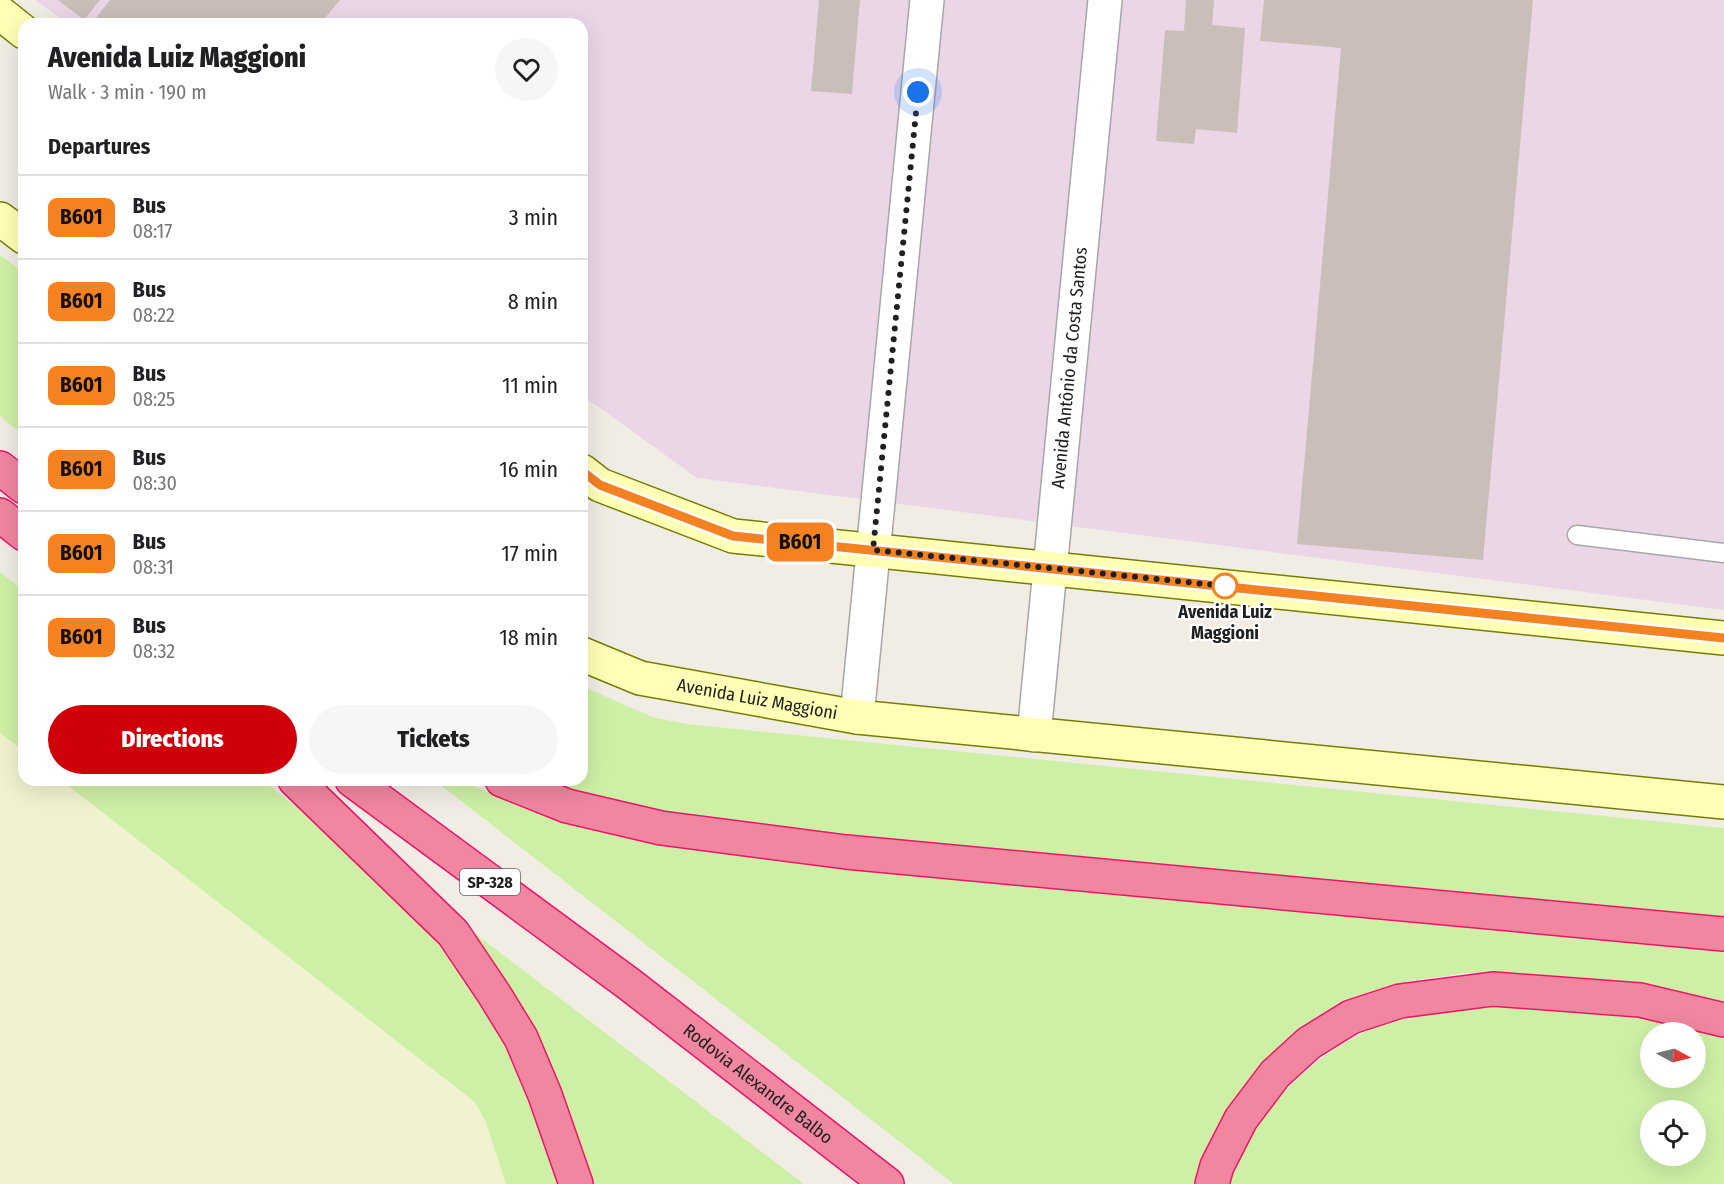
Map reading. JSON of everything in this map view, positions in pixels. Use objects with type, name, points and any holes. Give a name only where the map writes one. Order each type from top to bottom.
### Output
[{"type":"highway","points":[[0,442],[18,456]]},
{"type":"highway","points":[[0,468],[18,482]]},
{"type":"highway","points":[[0,515],[18,529]]},
{"type":"highway","points":[[302,786],[453,933],[521,1038],[545,1095],[576,1184]]},
{"type":"highway","name":"Rodovia Alexandre Balbo","points":[[360,786],[629,984],[887,1184]]},
{"type":"highway","name":"Rodovia Alexandre Balbo","points":[[395,786],[629,984]]},
{"type":"highway","points":[[517,786],[567,806],[661,828],[846,852],[1724,934]]},
{"type":"highway","points":[[1212,1184],[1217,1166],[1241,1119],[1275,1074],[1309,1043],[1352,1017],[1401,1001],[1493,989],[1640,1000],[1724,1020]]},
{"type":"street","points":[[857,717],[927,0]]},
{"type":"street","name":"Avenida Antônio da Costa Santos","points":[[1034,735],[1105,0]]},
{"type":"street","points":[[0,13],[18,27]]},
{"type":"street","points":[[0,219],[18,232]]},
{"type":"street","points":[[588,476],[600,485],[733,536],[1724,638]]},
{"type":"street","name":"Avenida Luiz Maggioni","points":[[588,656],[640,678],[857,717],[1724,802]]},
{"type":"lane","points":[[1577,535],[1724,553]]},
{"type":"shaded area","points":[[35,0],[1724,0],[1724,610],[697,478],[588,399],[588,18],[60,18]]},
{"type":"green space","points":[[0,255],[18,268],[18,431],[0,416]]},
{"type":"green space","points":[[0,572],[18,586],[18,746],[0,733]]},
{"type":"green space","points":[[588,689],[652,717],[687,724],[1724,828],[1724,923],[774,831],[614,804],[554,786],[588,786]]},
{"type":"green space","points":[[0,733],[18,746],[18,786],[69,786],[475,1102],[485,1120],[506,1184],[0,1184]]},
{"type":"green space","points":[[69,786],[270,786],[322,828],[424,922],[459,966],[501,1029],[563,1184],[506,1184],[485,1120],[475,1102]]},
{"type":"green space","points":[[442,786],[473,786],[545,812],[1724,948],[1724,1008],[1533,977],[1466,973],[1409,981],[1364,997],[1288,1041],[1253,1074],[1225,1114],[1196,1184],[954,1184]]},
{"type":"green space","points":[[469,929],[804,1184],[589,1184]]},
{"type":"green space","points":[[1503,1002],[1615,1013],[1670,1022],[1640,1022],[1640,1088],[1706,1088],[1706,1031],[1724,1036],[1724,1184],[1228,1184],[1240,1155],[1256,1128],[1275,1102],[1298,1078],[1350,1040],[1378,1026],[1444,1010]]},
{"type":"building","points":[[58,0],[100,0],[86,18],[81,18]]},
{"type":"building","points":[[110,0],[340,0],[325,18],[96,18]]},
{"type":"building","points":[[819,0],[860,0],[852,94],[811,91]]},
{"type":"building","points":[[1186,0],[1214,0],[1212,25],[1245,28],[1237,133],[1196,129],[1194,144],[1156,141],[1165,30],[1184,31]]},
{"type":"building","points":[[1264,0],[1533,0],[1483,560],[1297,544],[1341,48],[1260,41]]},
{"type":"bus line","name":"B601","points":[[588,476],[600,485],[733,536],[1724,638]]},
{"type":"place","name":"Avenida Luiz Maggioni","points":[[1225,586]]},
{"type":"route","points":[[918,92],[873,550],[1225,586]]}]
